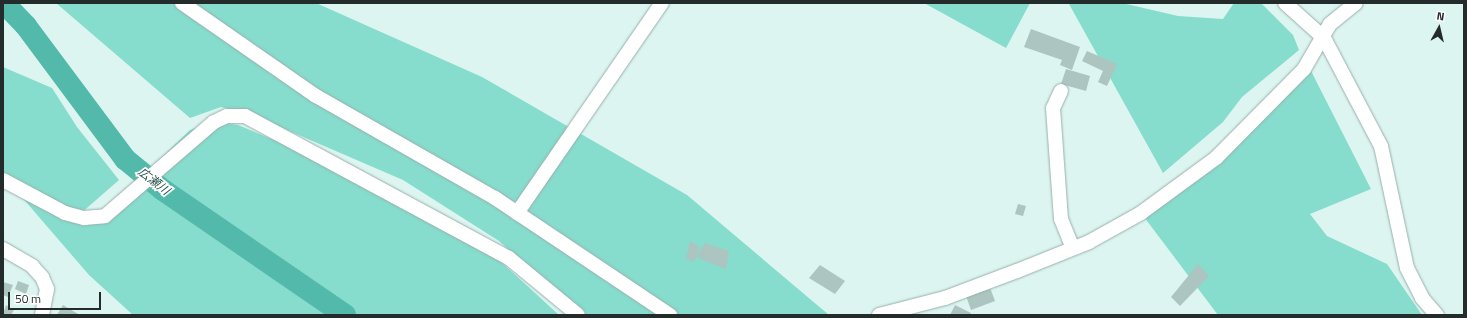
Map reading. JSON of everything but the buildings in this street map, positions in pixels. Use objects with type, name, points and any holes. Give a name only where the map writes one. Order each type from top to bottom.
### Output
[{"type":"street","points":[[182,3],[316,96],[517,212],[670,315]]},
{"type":"street","points":[[517,212],[662,3]]},
{"type":"street","points":[[1285,3],[1324,38],[1381,146],[1407,268],[1422,298],[1437,315]]},
{"type":"street","points":[[879,315],[944,298],[1074,248],[1141,213],[1216,158],[1304,70],[1324,38],[1330,24],[1356,3]]},
{"type":"street","points":[[1061,91],[1053,108],[1061,219],[1074,248]]},
{"type":"street","points":[[3,180],[65,213],[84,218],[105,216],[214,122],[238,115],[263,123],[372,186],[509,258],[578,315]]},
{"type":"street","points":[[3,249],[32,266],[42,277],[47,289],[42,315]]},
{"type":"green space","points":[[56,3],[316,3],[482,77],[687,195],[829,315],[588,315],[569,305],[499,241],[403,180],[252,115],[221,107],[190,118]]},
{"type":"green space","points":[[924,3],[1030,3],[1006,48]]},
{"type":"green space","points":[[1122,3],[1178,16],[1223,19],[1234,3],[1261,3],[1293,35],[1299,50],[1242,97],[1223,122],[1163,173],[1069,4]]},
{"type":"green space","points":[[3,67],[52,88],[77,127],[119,180],[80,214],[3,173]]},
{"type":"green space","points":[[1310,69],[1371,189],[1310,214],[1327,236],[1387,264],[1422,315],[1218,315],[1138,209],[1262,121]]},
{"type":"green space","points":[[213,121],[238,125],[322,160],[464,235],[500,261],[559,315],[133,315],[89,275],[20,195],[79,224],[92,224],[190,130]]},
{"type":"waterway","name":"広瀬川","points":[[4,3],[26,26],[125,159],[163,190],[345,315]]}]
